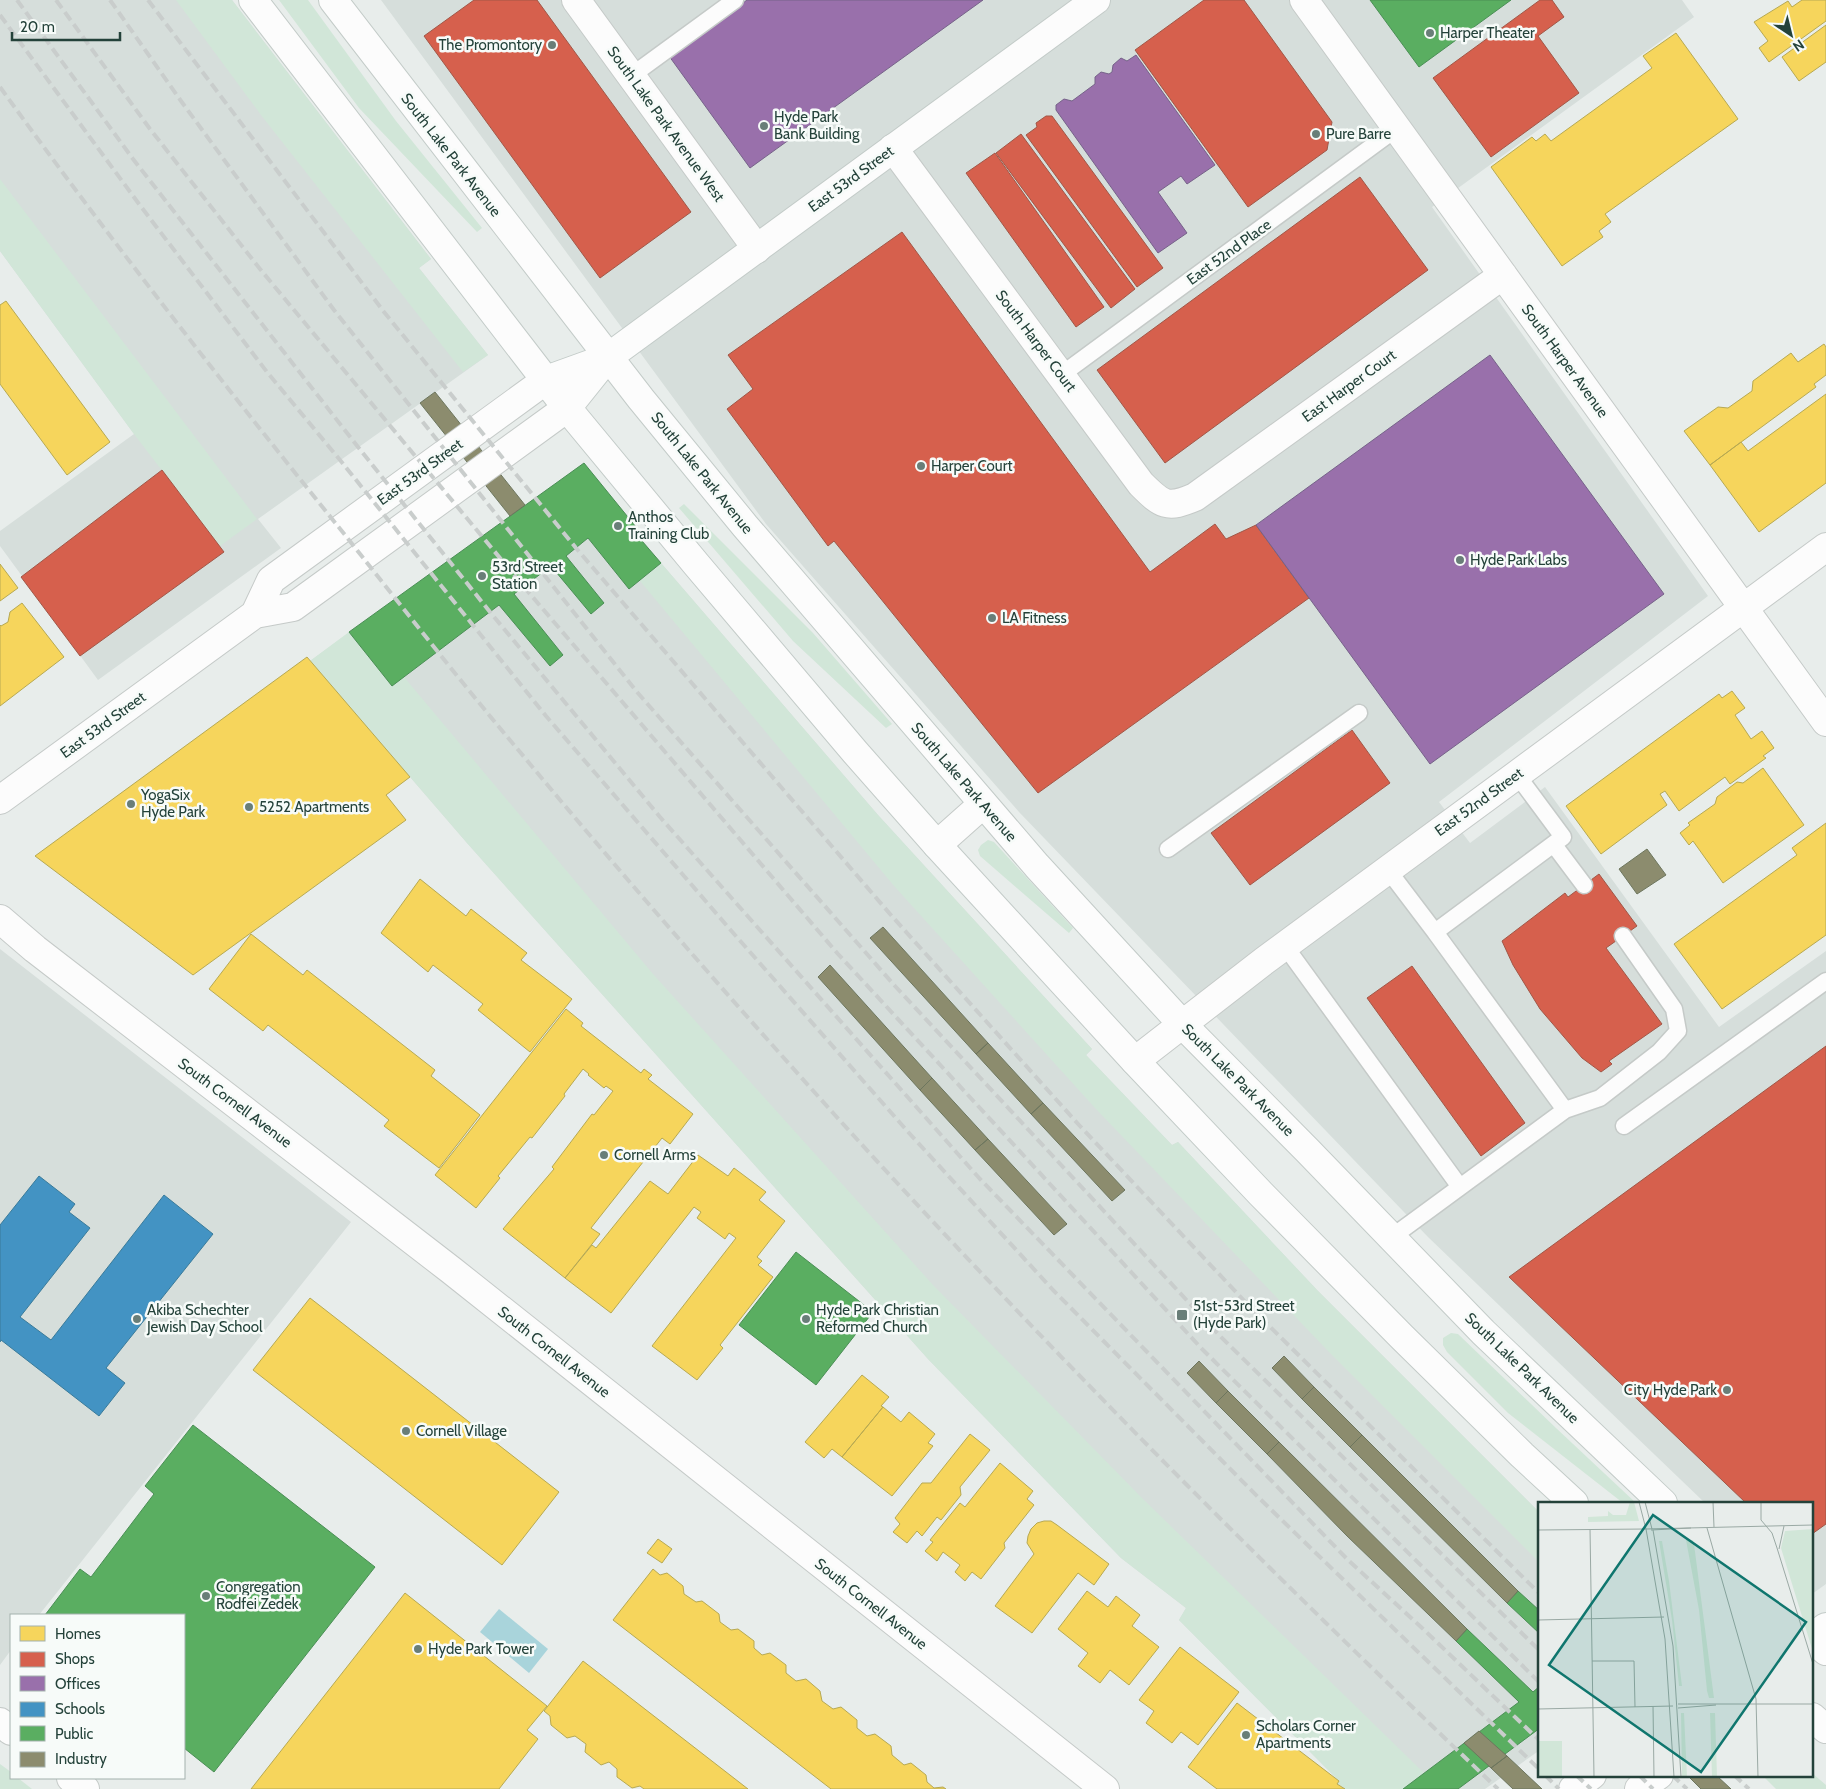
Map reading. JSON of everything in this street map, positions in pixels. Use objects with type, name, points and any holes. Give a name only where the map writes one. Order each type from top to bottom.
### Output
[{"type":"street","points":[[253,0],[567,408],[778,662],[937,845],[1135,1061],[1261,1194],[1522,1456],[1573,1502]]},
{"type":"street","name":"South Lake Park Avenue","points":[[333,0],[607,358],[745,526],[983,804],[1183,1025],[1483,1332],[1662,1502]]},
{"type":"street","name":"South Lake Park Avenue West","points":[[576,0],[757,249]]},
{"type":"street","name":"East 53rd Street","points":[[0,800],[255,614],[293,607],[567,408],[607,358],[1096,0]]},
{"type":"street","name":"South Harper Avenue","points":[[1304,0],[1826,722]]},
{"type":"street","name":"South Harper Court","points":[[893,148],[1141,484],[1154,497],[1165,504],[1180,504],[1195,497]]},
{"type":"street","name":"East Harper Court","points":[[1195,497],[1503,275]]},
{"type":"street","name":"East 53rd Street","points":[[255,614],[271,580],[546,380],[607,358]]},
{"type":"street","name":"East 52nd Street","points":[[1135,1061],[1285,946],[1826,547]]},
{"type":"street","points":[[937,845],[983,804]]},
{"type":"street","name":"South Cornell Avenue","points":[[0,919],[34,949],[321,1168],[1105,1789]]},
{"type":"street","points":[[1814,1636],[1826,1627]]},
{"type":"street","points":[[1814,1640],[1826,1651]]},
{"type":"street","points":[[1814,1719],[1826,1729]]},
{"type":"street","points":[[0,1722],[10,1730]]},
{"type":"street","points":[[1573,1789],[1591,1776]]},
{"type":"street","points":[[1639,1789],[1658,1776]]},
{"type":"street","points":[[72,1779],[85,1789]]},
{"type":"lane","points":[[631,76],[735,0]]},
{"type":"lane","name":"East 52nd Place","points":[[1061,376],[1397,128]]},
{"type":"lane","points":[[1168,850],[1359,713]]},
{"type":"lane","points":[[1435,932],[1563,837],[1517,775]]},
{"type":"lane","points":[[1554,844],[1584,885]]},
{"type":"lane","points":[[1388,870],[1565,1110]]},
{"type":"lane","points":[[1392,1238],[1565,1110],[1600,1098],[1659,1052],[1678,1031],[1674,1009],[1623,936]]},
{"type":"lane","points":[[1285,946],[1460,1187]]},
{"type":"lane","points":[[1624,1126],[1826,981]]},
{"type":"shaded area","points":[[0,0],[232,0],[431,259],[419,268],[488,355],[258,519],[281,548],[98,680],[0,546],[0,531],[134,434],[0,251]]},
{"type":"shaded area","points":[[381,0],[1682,0],[1694,17],[1432,207],[1708,596],[1439,802],[1470,843],[1545,787],[1719,1027],[1826,951],[1826,1584],[1814,1593],[1814,1502],[1704,1502],[1428,1237],[1019,812],[766,524]]},
{"type":"shaded area","points":[[584,463],[645,538],[643,541],[661,563],[878,815],[1092,1049],[1086,1055],[1172,1145],[1178,1142],[1318,1291],[1538,1511],[1538,1751],[1485,1789],[1345,1789],[1337,1784],[1339,1781],[1179,1620],[1186,1608],[1121,1558],[928,1359],[467,843],[310,661]]},
{"type":"shaded area","name":"Akiba Schechter Jewish Day School","points":[[0,949],[351,1222],[40,1614],[10,1614],[10,1651],[0,1665]]},
{"type":"green space","points":[[176,0],[232,0],[431,259],[419,268],[488,355],[463,372],[261,115]]},
{"type":"green space","points":[[279,0],[308,0],[396,121],[482,228],[477,232],[359,108]]},
{"type":"green space","points":[[0,179],[257,519],[220,546],[134,434],[0,251]]},
{"type":"green space","points":[[684,504],[813,633],[892,724],[886,728],[793,641],[679,508]]},
{"type":"green space","points":[[661,563],[878,815],[1092,1049],[1086,1055],[1172,1145],[1178,1142],[1318,1291],[1538,1511],[1538,1561],[1330,1353],[1096,1109],[895,887],[640,581]]},
{"type":"green space","points":[[349,632],[392,686],[404,677],[653,974],[933,1285],[1142,1498],[1424,1773],[1403,1789],[1345,1789],[1337,1784],[1339,1781],[1179,1620],[1186,1608],[1121,1558],[928,1359],[467,843],[310,661]]},
{"type":"green space","points":[[988,840],[994,842],[1073,928],[1069,933],[980,856],[978,850]]},
{"type":"green space","points":[[1451,1333],[1458,1334],[1635,1502],[1622,1502],[1508,1413],[1447,1352],[1443,1345],[1443,1338]]},
{"type":"green space","points":[[0,1764],[10,1771],[10,1779],[19,1779],[32,1789],[0,1789]]},
{"type":"green space","points":[[1814,1775],[1826,1785],[1826,1789],[1776,1789],[1765,1778],[1768,1776]]},
{"type":"water","points":[[499,1609],[548,1649],[529,1673],[480,1632]]},
{"type":"building: Homes","points":[[1802,0],[1826,0],[1826,21],[1769,62],[1759,48],[1768,41],[1754,22],[1788,1],[1792,7]]},
{"type":"building: Homes","points":[[1826,25],[1826,62],[1799,81],[1782,57]]},
{"type":"building: Homes","points":[[1676,33],[1738,119],[1605,214],[1611,222],[1599,231],[1603,237],[1562,266],[1491,167],[1532,137],[1536,141],[1545,134],[1551,141],[1652,68],[1643,56]]},
{"type":"building: Homes","points":[[6,301],[110,442],[67,475],[0,384],[0,305]]},
{"type":"building: Homes","points":[[1824,344],[1826,347],[1826,375],[1814,384],[1816,387],[1710,465],[1684,431],[1718,407],[1728,408],[1752,391],[1753,381],[1791,353],[1798,362]]},
{"type":"building: Homes","points":[[1826,394],[1826,483],[1759,532],[1710,465],[1741,442],[1748,451]]},
{"type":"building: Homes","points":[[0,564],[18,588],[0,601]]},
{"type":"building: Homes","points":[[22,603],[64,657],[0,706],[0,625],[8,622],[10,612]]},
{"type":"building: Homes","name":"5252 Apartments","points":[[307,657],[410,777],[386,795],[406,820],[193,975],[35,856]]},
{"type":"building: Homes","points":[[1732,691],[1745,708],[1735,715],[1751,739],[1762,731],[1774,748],[1763,756],[1766,758],[1730,784],[1725,777],[1679,811],[1665,791],[1660,794],[1667,805],[1601,854],[1566,806],[1719,694],[1722,698]]},
{"type":"building: Homes","points":[[1763,768],[1804,825],[1723,883],[1693,841],[1689,845],[1680,833],[1690,825],[1688,823],[1715,804],[1717,797],[1737,782],[1743,783]]},
{"type":"building: Homes","points":[[1826,823],[1826,935],[1722,1009],[1674,944],[1797,855],[1792,848]]},
{"type":"building: Homes","points":[[420,879],[466,916],[471,909],[527,953],[521,960],[572,999],[530,1052],[478,1010],[483,1004],[433,965],[428,972],[381,933]]},
{"type":"building: Homes","points":[[251,934],[303,975],[307,970],[435,1070],[431,1076],[480,1115],[439,1168],[384,1126],[389,1120],[268,1025],[263,1031],[209,989]]},
{"type":"building: Homes","name":"Cornell Arms","points":[[566,1009],[583,1023],[581,1026],[641,1073],[644,1069],[652,1075],[648,1079],[693,1114],[670,1144],[662,1138],[591,1228],[600,1234],[565,1278],[503,1229],[554,1169],[552,1167],[592,1114],[594,1115],[613,1091],[606,1086],[604,1088],[583,1069],[564,1094],[565,1096],[532,1138],[530,1137],[498,1176],[500,1178],[476,1208],[435,1175]]},
{"type":"building: Homes","points":[[698,1155],[728,1176],[734,1168],[766,1192],[759,1200],[785,1221],[757,1257],[762,1261],[758,1265],[773,1277],[720,1345],[723,1348],[697,1380],[652,1346],[736,1238],[729,1233],[725,1239],[697,1218],[701,1212],[694,1207],[611,1313],[565,1278],[592,1245],[596,1248],[650,1181],[668,1194]]},
{"type":"building: Homes","name":"Cornell Village","points":[[310,1298],[559,1492],[502,1565],[253,1370]]},
{"type":"building: Homes","points":[[862,1375],[889,1397],[842,1457],[832,1449],[824,1458],[805,1442]]},
{"type":"building: Homes","points":[[1826,1388],[1826,1516],[1819,1526],[1814,1526],[1814,1502],[1769,1502],[1767,1495],[1738,1443],[1757,1441],[1767,1419],[1790,1416],[1801,1396],[1824,1391]]},
{"type":"building: Homes","points":[[883,1407],[901,1422],[909,1412],[935,1434],[928,1443],[933,1446],[892,1496],[842,1457]]},
{"type":"building: Homes","points":[[970,1434],[990,1450],[960,1487],[961,1495],[941,1520],[937,1517],[922,1536],[917,1531],[907,1543],[893,1532],[900,1524],[895,1518],[922,1483],[931,1483]]},
{"type":"building: Homes","points":[[1000,1463],[1033,1491],[1027,1499],[1034,1505],[1004,1543],[1005,1548],[981,1579],[972,1572],[965,1581],[955,1572],[960,1565],[943,1552],[937,1561],[925,1551],[933,1542],[930,1540],[960,1503],[965,1507]]},
{"type":"building: Homes","points":[[1051,1521],[1109,1564],[1094,1585],[1078,1573],[1032,1633],[995,1606],[1034,1554],[1027,1543],[1028,1536],[1031,1529],[1037,1523]]},
{"type":"building: Homes","points":[[658,1539],[672,1549],[662,1563],[647,1553]]},
{"type":"building: Homes","points":[[653,1569],[660,1575],[667,1573],[683,1586],[684,1594],[696,1602],[702,1601],[719,1614],[720,1622],[731,1630],[738,1629],[754,1641],[754,1648],[762,1655],[770,1653],[786,1665],[786,1673],[796,1681],[806,1679],[820,1691],[822,1701],[833,1709],[841,1707],[857,1720],[857,1728],[867,1736],[875,1734],[891,1746],[892,1755],[904,1765],[911,1763],[926,1775],[927,1782],[934,1788],[943,1787],[946,1789],[831,1789],[613,1620]]},
{"type":"building: Homes","points":[[1087,1591],[1108,1607],[1116,1596],[1140,1615],[1132,1626],[1159,1647],[1129,1685],[1110,1670],[1100,1683],[1078,1666],[1088,1653],[1058,1629]]},
{"type":"building: Homes","name":"Hyde Park Tower","points":[[405,1593],[547,1706],[527,1730],[538,1739],[499,1789],[251,1789]]},
{"type":"building: Homes","points":[[1180,1647],[1239,1692],[1198,1745],[1181,1732],[1172,1743],[1146,1723],[1154,1711],[1139,1700]]},
{"type":"building: Homes","points":[[583,1661],[748,1789],[644,1789],[640,1786],[632,1788],[617,1777],[617,1769],[609,1762],[601,1765],[585,1752],[586,1744],[575,1736],[567,1738],[551,1725],[550,1716],[544,1711]]},
{"type":"building: Homes","name":"Scholars Corner Apartments","points":[[1237,1703],[1339,1781],[1337,1784],[1345,1789],[1217,1789],[1188,1767]]},
{"type":"building: Shops","points":[[474,0],[537,0],[691,212],[600,278],[424,36]]},
{"type":"building: Shops","points":[[1204,0],[1244,0],[1332,122],[1327,150],[1248,207],[1135,50]]},
{"type":"building: Shops","points":[[1540,0],[1552,0],[1564,17],[1538,36],[1579,93],[1491,157],[1433,78]]},
{"type":"building: Shops","points":[[1046,116],[1052,116],[1163,268],[1137,287],[1026,135],[1037,127],[1036,123]]},
{"type":"building: Shops","points":[[1021,134],[1135,289],[1111,308],[996,153]]},
{"type":"building: Shops","points":[[995,153],[1104,307],[1076,327],[966,173]]},
{"type":"building: Shops","points":[[1360,177],[1428,270],[1165,463],[1097,370]]},
{"type":"building: Shops","name":"Harper Court","points":[[902,232],[1150,572],[1215,524],[1226,539],[1256,525],[1309,598],[1038,793],[834,541],[828,546],[727,409],[753,389],[728,355]]},
{"type":"building: Shops","points":[[162,470],[224,552],[80,656],[21,577]]},
{"type":"building: Shops","points":[[1352,730],[1390,783],[1250,885],[1211,833]]},
{"type":"building: Shops","points":[[1599,874],[1637,926],[1606,948],[1662,1024],[1609,1061],[1612,1064],[1601,1072],[1582,1058],[1540,1009],[1513,965],[1502,941],[1565,893],[1568,897]]},
{"type":"building: Shops","points":[[1412,966],[1525,1123],[1481,1156],[1367,998]]},
{"type":"building: Shops","name":"City Hyde Park","points":[[1826,1046],[1826,1524],[1814,1533],[1814,1502],[1745,1502],[1509,1277]]},
{"type":"building: Offices","name":"Hyde Park Bank Building","points":[[747,0],[983,0],[750,168],[669,56]]},
{"type":"building: Offices","points":[[1136,55],[1215,165],[1187,184],[1181,176],[1158,192],[1187,233],[1158,253],[1056,110],[1056,105],[1064,99],[1072,101],[1095,84],[1095,77],[1101,72],[1109,74],[1112,72],[1113,65],[1121,58],[1127,61]]},
{"type":"building: Offices","name":"Hyde Park Labs","points":[[1490,355],[1664,594],[1430,764],[1256,525]]},
{"type":"building: Schools","points":[[39,1176],[75,1204],[69,1212],[90,1228],[20,1317],[51,1340],[164,1195],[213,1234],[106,1368],[125,1383],[99,1416],[1,1340],[0,1342],[0,1225]]},
{"type":"building: Public","name":"Harper Theater","points":[[1370,0],[1511,0],[1419,67]]},
{"type":"building: Public","name":"53rd Street Station","points":[[584,463],[645,538],[642,541],[661,563],[629,589],[588,538],[566,556],[604,603],[591,614],[551,566],[514,594],[563,655],[550,666],[499,605],[392,686],[349,632]]},
{"type":"building: Public","name":"Hyde Park Christian Reformed Church","points":[[796,1252],[873,1312],[816,1385],[739,1325]]},
{"type":"building: Public","name":"Congregation Rodfei Zedek","points":[[193,1425],[375,1567],[214,1772],[185,1749],[185,1614],[46,1614],[80,1569],[91,1577],[154,1494],[145,1486]]},
{"type":"building: Public","points":[[1518,1591],[1538,1609],[1538,1632],[1507,1603]]},
{"type":"building: Public","points":[[1467,1629],[1533,1692],[1538,1688],[1538,1729],[1458,1789],[1403,1789],[1519,1702],[1456,1641]]},
{"type":"building: Industry","points":[[435,392],[525,505],[510,516],[420,403]]},
{"type":"building: Industry","points":[[1647,849],[1666,875],[1637,894],[1619,869]]},
{"type":"building: Industry","points":[[883,927],[988,1043],[976,1054],[870,938]]},
{"type":"building: Industry","points":[[830,965],[932,1078],[920,1090],[818,977]]},
{"type":"building: Industry","points":[[988,1043],[1043,1103],[1031,1114],[976,1054]]},
{"type":"building: Industry","points":[[932,1078],[988,1139],[975,1150],[920,1090]]},
{"type":"building: Industry","points":[[1043,1103],[1125,1190],[1112,1201],[1031,1114]]},
{"type":"building: Industry","points":[[988,1139],[1067,1224],[1054,1235],[975,1150]]},
{"type":"building: Industry","points":[[1284,1356],[1314,1387],[1302,1399],[1272,1368]]},
{"type":"building: Industry","points":[[1199,1361],[1228,1391],[1216,1403],[1187,1373]]},
{"type":"building: Industry","points":[[1314,1387],[1362,1435],[1350,1447],[1302,1399]]},
{"type":"building: Industry","points":[[1228,1391],[1279,1442],[1267,1454],[1216,1403]]},
{"type":"building: Industry","points":[[1362,1435],[1518,1591],[1507,1603],[1350,1447]]},
{"type":"building: Industry","points":[[1279,1442],[1467,1629],[1456,1641],[1347,1536],[1267,1454]]},
{"type":"building: Industry","points":[[1479,1731],[1507,1756],[1491,1768],[1464,1743]]},
{"type":"building: Industry","points":[[1507,1756],[1542,1789],[1513,1789],[1491,1768]]},
{"type":"building: Industry","points":[[1688,1776],[1717,1776],[1731,1789],[1701,1789]]},
{"type":"railway","points":[[17,0],[133,159],[358,447],[490,612],[660,817],[980,1179],[1348,1560],[1538,1739]]},
{"type":"railway","points":[[56,0],[150,129],[260,269],[524,587],[838,954],[1202,1349],[1538,1681]]},
{"type":"railway","points":[[110,0],[181,101],[334,310],[637,692],[895,986],[1219,1335],[1538,1649]]},
{"type":"railway","points":[[148,0],[384,312],[576,548],[890,914],[1079,1125],[1250,1307],[1538,1592]]},
{"type":"railway","points":[[0,15],[139,204],[267,372],[546,716],[728,927],[909,1133],[1053,1290],[1259,1498],[1538,1768]]},
{"type":"railway","points":[[0,87],[168,311],[430,642],[558,798],[715,980],[914,1201],[1077,1373],[1243,1541],[1498,1789]]},
{"type":"railway","points":[[1546,1776],[1559,1789]]},
{"type":"railway","points":[[1577,1776],[1591,1789]]},
{"type":"railway","points":[[1640,1776],[1653,1789]]},
{"type":"railway","points":[[1673,1776],[1687,1789]]},
{"type":"railway","points":[[1735,1776],[1749,1789]]},
{"type":"place","name":"Harper Theater","points":[[1430,33]]},
{"type":"place","name":"The Promontory","points":[[552,45]]},
{"type":"place","name":"Hyde Park Bank Building","points":[[764,126]]},
{"type":"place","name":"Pure Barre","points":[[1316,134]]},
{"type":"place","name":"Harper Court","points":[[921,466]]},
{"type":"place","name":"Anthos Training Club","points":[[618,526]]},
{"type":"place","name":"Hyde Park Labs","points":[[1460,560]]},
{"type":"place","name":"53rd Street Station","points":[[482,576]]},
{"type":"place","name":"LA Fitness","points":[[992,618]]},
{"type":"place","name":"YogaSix Hyde Park","points":[[131,804]]},
{"type":"place","name":"5252 Apartments","points":[[249,807]]},
{"type":"place","name":"Cornell Arms","points":[[604,1155]]},
{"type":"place","name":"51st-53rd Street (Hyde Park)","points":[[1182,1315]]},
{"type":"place","name":"Akiba Schechter Jewish Day School","points":[[137,1319]]},
{"type":"place","name":"Hyde Park Christian Reformed Church","points":[[806,1319]]},
{"type":"place","name":"City Hyde Park","points":[[1727,1390]]},
{"type":"place","name":"Cornell Village","points":[[406,1431]]},
{"type":"place","name":"Congregation Rodfei Zedek","points":[[206,1596]]},
{"type":"place","name":"Hyde Park Tower","points":[[418,1649]]},
{"type":"place","name":"Scholars Corner Apartments","points":[[1246,1735]]}]
